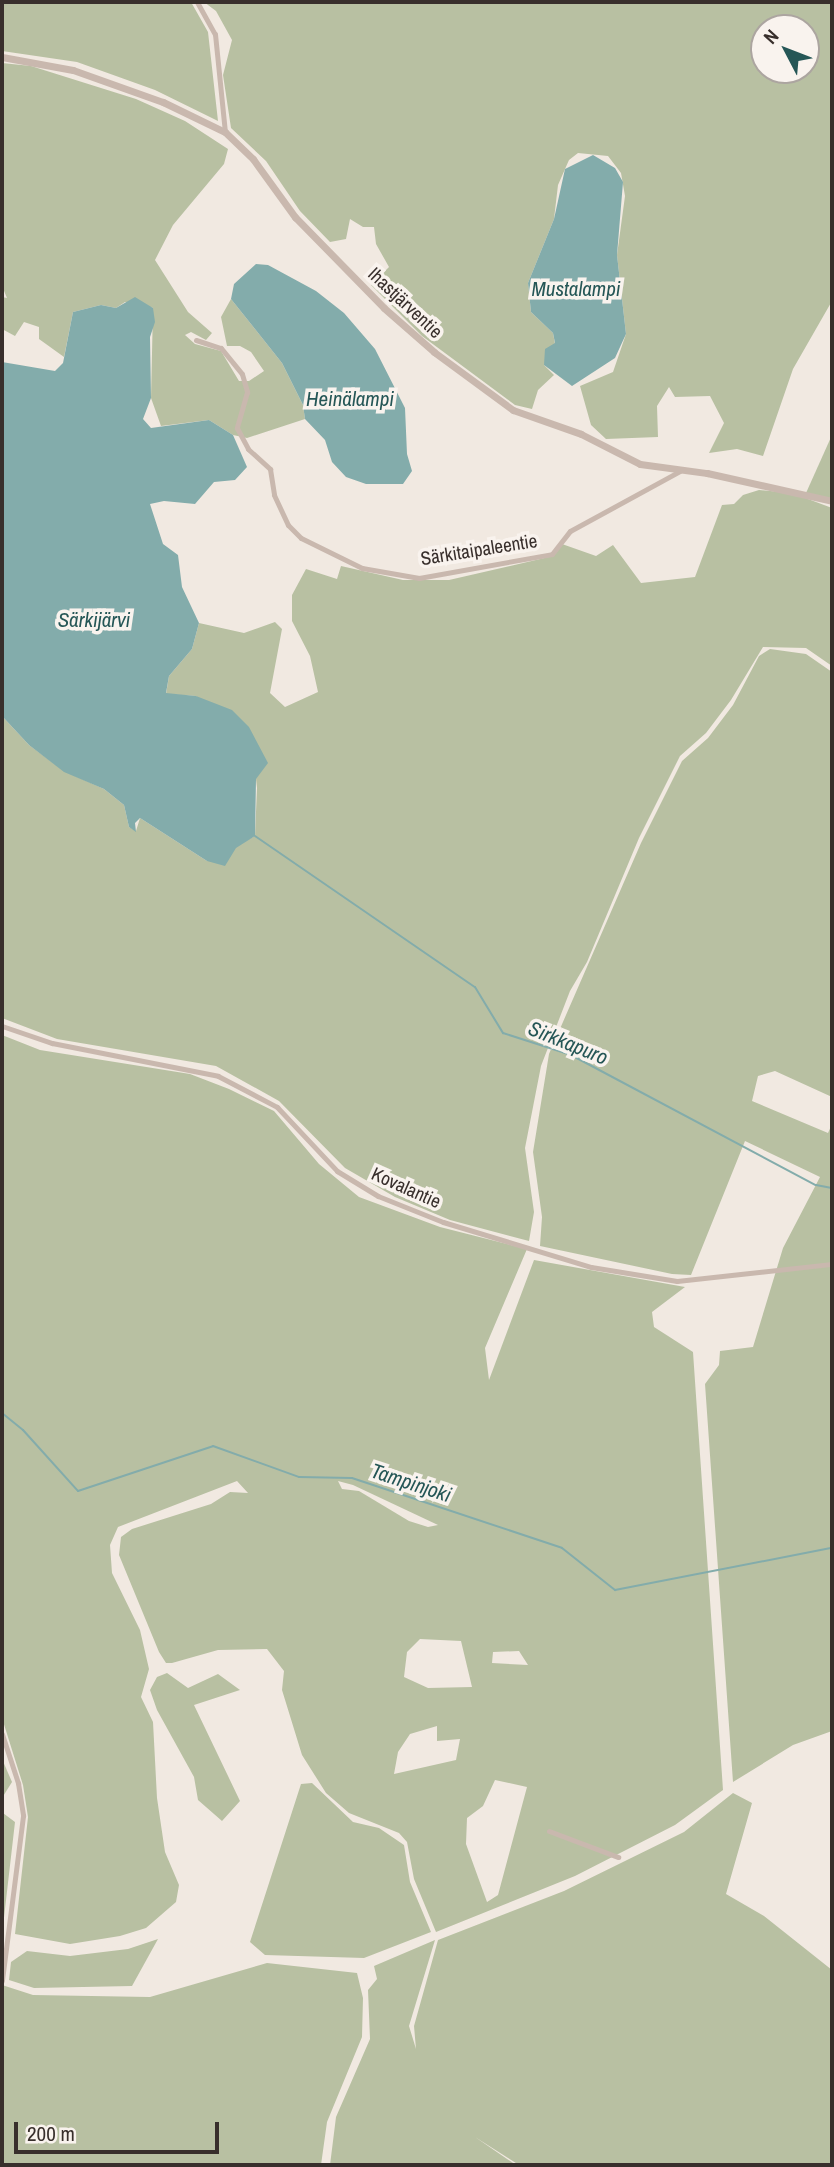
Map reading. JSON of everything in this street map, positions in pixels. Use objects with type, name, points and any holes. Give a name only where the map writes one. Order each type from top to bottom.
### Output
[{"type":"street","points":[[197,2],[215,34],[225,132]]},
{"type":"street","name":"Ihastjärventie","points":[[2,57],[73,71],[163,102],[225,132],[253,159],[295,217],[383,308],[434,352],[513,410],[581,434],[640,464],[680,471],[707,472],[832,501]]},
{"type":"street","name":"Särkitaipaleentie","points":[[196,340],[221,348],[242,374],[247,392],[237,428],[248,449],[270,469],[274,495],[288,525],[301,538],[362,568],[419,578],[552,554],[570,531],[680,471]]},
{"type":"street","name":"Kovalantie","points":[[2,1026],[51,1042],[218,1076],[277,1107],[337,1171],[378,1196],[443,1222],[591,1267],[677,1281],[832,1264]]},
{"type":"street","points":[[2,1734],[18,1783],[23,1816],[2,1982]]},
{"type":"street","points":[[549,1831],[618,1857]]},
{"type":"green space","points":[[2,2],[191,2],[208,32],[218,121],[155,90],[77,62],[2,51]]},
{"type":"green space","points":[[204,2],[832,2],[832,301],[793,369],[763,456],[737,449],[709,453],[724,423],[710,396],[675,397],[669,387],[657,406],[658,437],[606,439],[591,425],[580,386],[613,372],[626,334],[617,255],[625,196],[621,173],[608,156],[578,153],[569,160],[558,185],[554,219],[528,283],[531,312],[553,333],[555,344],[544,365],[554,375],[538,390],[532,409],[515,405],[422,336],[371,285],[389,267],[376,244],[374,227],[363,227],[350,219],[346,239],[330,242],[300,211],[266,161],[231,128],[223,75],[232,40],[216,11]]},
{"type":"green space","points":[[2,63],[31,66],[136,99],[185,121],[228,149],[224,164],[173,225],[155,260],[188,312],[212,333],[206,340],[191,332],[185,335],[195,344],[221,351],[239,381],[249,381],[264,371],[251,352],[240,346],[227,346],[221,317],[231,299],[282,363],[303,405],[305,419],[247,438],[233,435],[209,420],[161,426],[151,398],[153,308],[142,304],[125,302],[116,308],[101,305],[73,312],[64,357],[39,339],[39,327],[24,322],[15,336],[2,329],[2,297],[7,298],[2,286]]},
{"type":"green space","points":[[832,435],[832,501],[806,493]]},
{"type":"green space","points":[[759,490],[792,493],[832,508],[832,666],[806,648],[763,647],[731,700],[706,733],[680,756],[639,838],[587,962],[570,991],[541,1066],[525,1148],[534,1212],[529,1241],[450,1220],[395,1197],[345,1168],[279,1101],[216,1066],[57,1039],[2,1018],[2,716],[29,745],[64,771],[104,789],[124,805],[129,827],[136,831],[140,818],[207,861],[255,836],[257,788],[256,779],[196,696],[166,694],[169,676],[192,649],[199,623],[244,633],[275,622],[282,629],[270,693],[285,707],[318,692],[310,656],[292,621],[292,595],[306,569],[337,579],[341,566],[403,580],[449,580],[553,556],[562,544],[596,556],[613,545],[641,583],[695,577],[722,505],[734,504],[743,495]]},
{"type":"green space","points":[[770,649],[806,654],[832,672],[832,1097],[775,1071],[758,1076],[752,1101],[828,1133],[832,1124],[832,1731],[793,1745],[733,1782],[705,1384],[719,1365],[720,1351],[753,1347],[783,1248],[820,1177],[745,1141],[691,1275],[672,1274],[540,1246],[542,1217],[533,1152],[549,1054],[641,843],[682,761],[708,738],[733,705],[759,656]]},
{"type":"green space","points":[[2,1035],[40,1050],[190,1074],[229,1089],[274,1111],[319,1164],[359,1197],[440,1227],[527,1249],[485,1348],[489,1380],[534,1260],[685,1287],[652,1312],[654,1327],[693,1352],[723,1790],[675,1825],[575,1876],[436,1932],[414,1879],[407,1842],[399,1833],[349,1813],[326,1793],[302,1755],[282,1690],[284,1671],[267,1649],[218,1650],[172,1663],[166,1663],[159,1652],[119,1555],[121,1537],[132,1529],[211,1504],[230,1492],[248,1493],[237,1481],[118,1527],[110,1545],[112,1573],[140,1630],[149,1669],[141,1697],[153,1722],[157,1798],[165,1852],[179,1885],[176,1902],[146,1928],[120,1936],[70,1944],[15,1934],[28,1817],[23,1785],[2,1718]],"holes":[[[338,1481],[353,1485],[438,1525],[428,1527],[409,1521],[359,1491],[342,1489]],[[420,1639],[461,1641],[472,1687],[428,1688],[404,1677],[407,1652]],[[519,1651],[528,1665],[492,1663],[493,1652]],[[437,1726],[437,1741],[460,1739],[456,1760],[394,1774],[398,1752],[410,1734]],[[495,1780],[527,1787],[498,1895],[487,1902],[466,1844],[467,1818],[483,1806]]]},
{"type":"green space","points":[[167,1673],[188,1688],[218,1674],[240,1690],[194,1705],[240,1801],[222,1821],[198,1800],[194,1777],[157,1710],[150,1690],[157,1677]]},
{"type":"green space","points":[[2,1759],[12,1782],[2,1798]]},
{"type":"green space","points":[[312,1783],[353,1822],[379,1828],[404,1845],[410,1882],[431,1932],[364,1958],[265,1955],[250,1942],[301,1784]]},
{"type":"green space","points":[[733,1793],[752,1803],[726,1894],[764,1916],[832,1970],[832,2165],[519,2165],[475,2137],[516,2165],[330,2165],[336,2117],[370,2039],[368,1990],[377,1979],[374,1966],[435,1940],[409,2026],[416,2049],[414,2026],[438,1940],[564,1891],[684,1832]]},
{"type":"green space","points":[[2,1804],[3,1813],[15,1822],[2,1935]]},
{"type":"green space","points":[[158,1939],[132,1986],[34,1988],[9,1980],[11,1962],[27,1951],[70,1956],[128,1949]]},
{"type":"green space","points":[[267,1963],[357,1973],[363,1998],[362,2037],[327,2122],[321,2165],[2,2165],[2,1985],[33,1995],[150,1997]]},
{"type":"water","name":"Mustalampi","points":[[593,155],[615,168],[623,182],[617,255],[626,334],[615,358],[572,386],[544,365],[545,349],[555,343],[553,333],[531,312],[528,283],[554,219],[565,169]]},
{"type":"water","name":"Heinälampi","points":[[256,264],[268,265],[316,291],[344,313],[375,349],[405,408],[407,454],[412,471],[403,484],[366,484],[346,477],[332,462],[325,440],[305,419],[303,405],[282,363],[231,299],[234,284]]},
{"type":"water","name":"Särkijärvi","points":[[135,297],[153,308],[155,322],[150,337],[151,398],[143,419],[151,428],[209,420],[233,435],[247,467],[235,480],[214,482],[195,504],[164,501],[150,504],[163,544],[178,555],[182,587],[199,623],[192,649],[169,676],[166,693],[196,696],[232,710],[249,727],[268,763],[256,779],[255,836],[236,848],[225,866],[207,861],[140,818],[135,823],[136,832],[129,827],[124,805],[104,789],[64,772],[29,745],[2,716],[2,362],[55,371],[63,363],[73,312],[101,305],[116,308]]},
{"type":"waterway","name":"Sirkkapuro","points":[[255,836],[475,987],[503,1033],[571,1055],[816,1185],[832,1188]]},
{"type":"waterway","name":"Tampinjoki","points":[[2,1413],[23,1430],[78,1491],[213,1446],[299,1477],[352,1478],[562,1548],[615,1590],[832,1548]]}]
